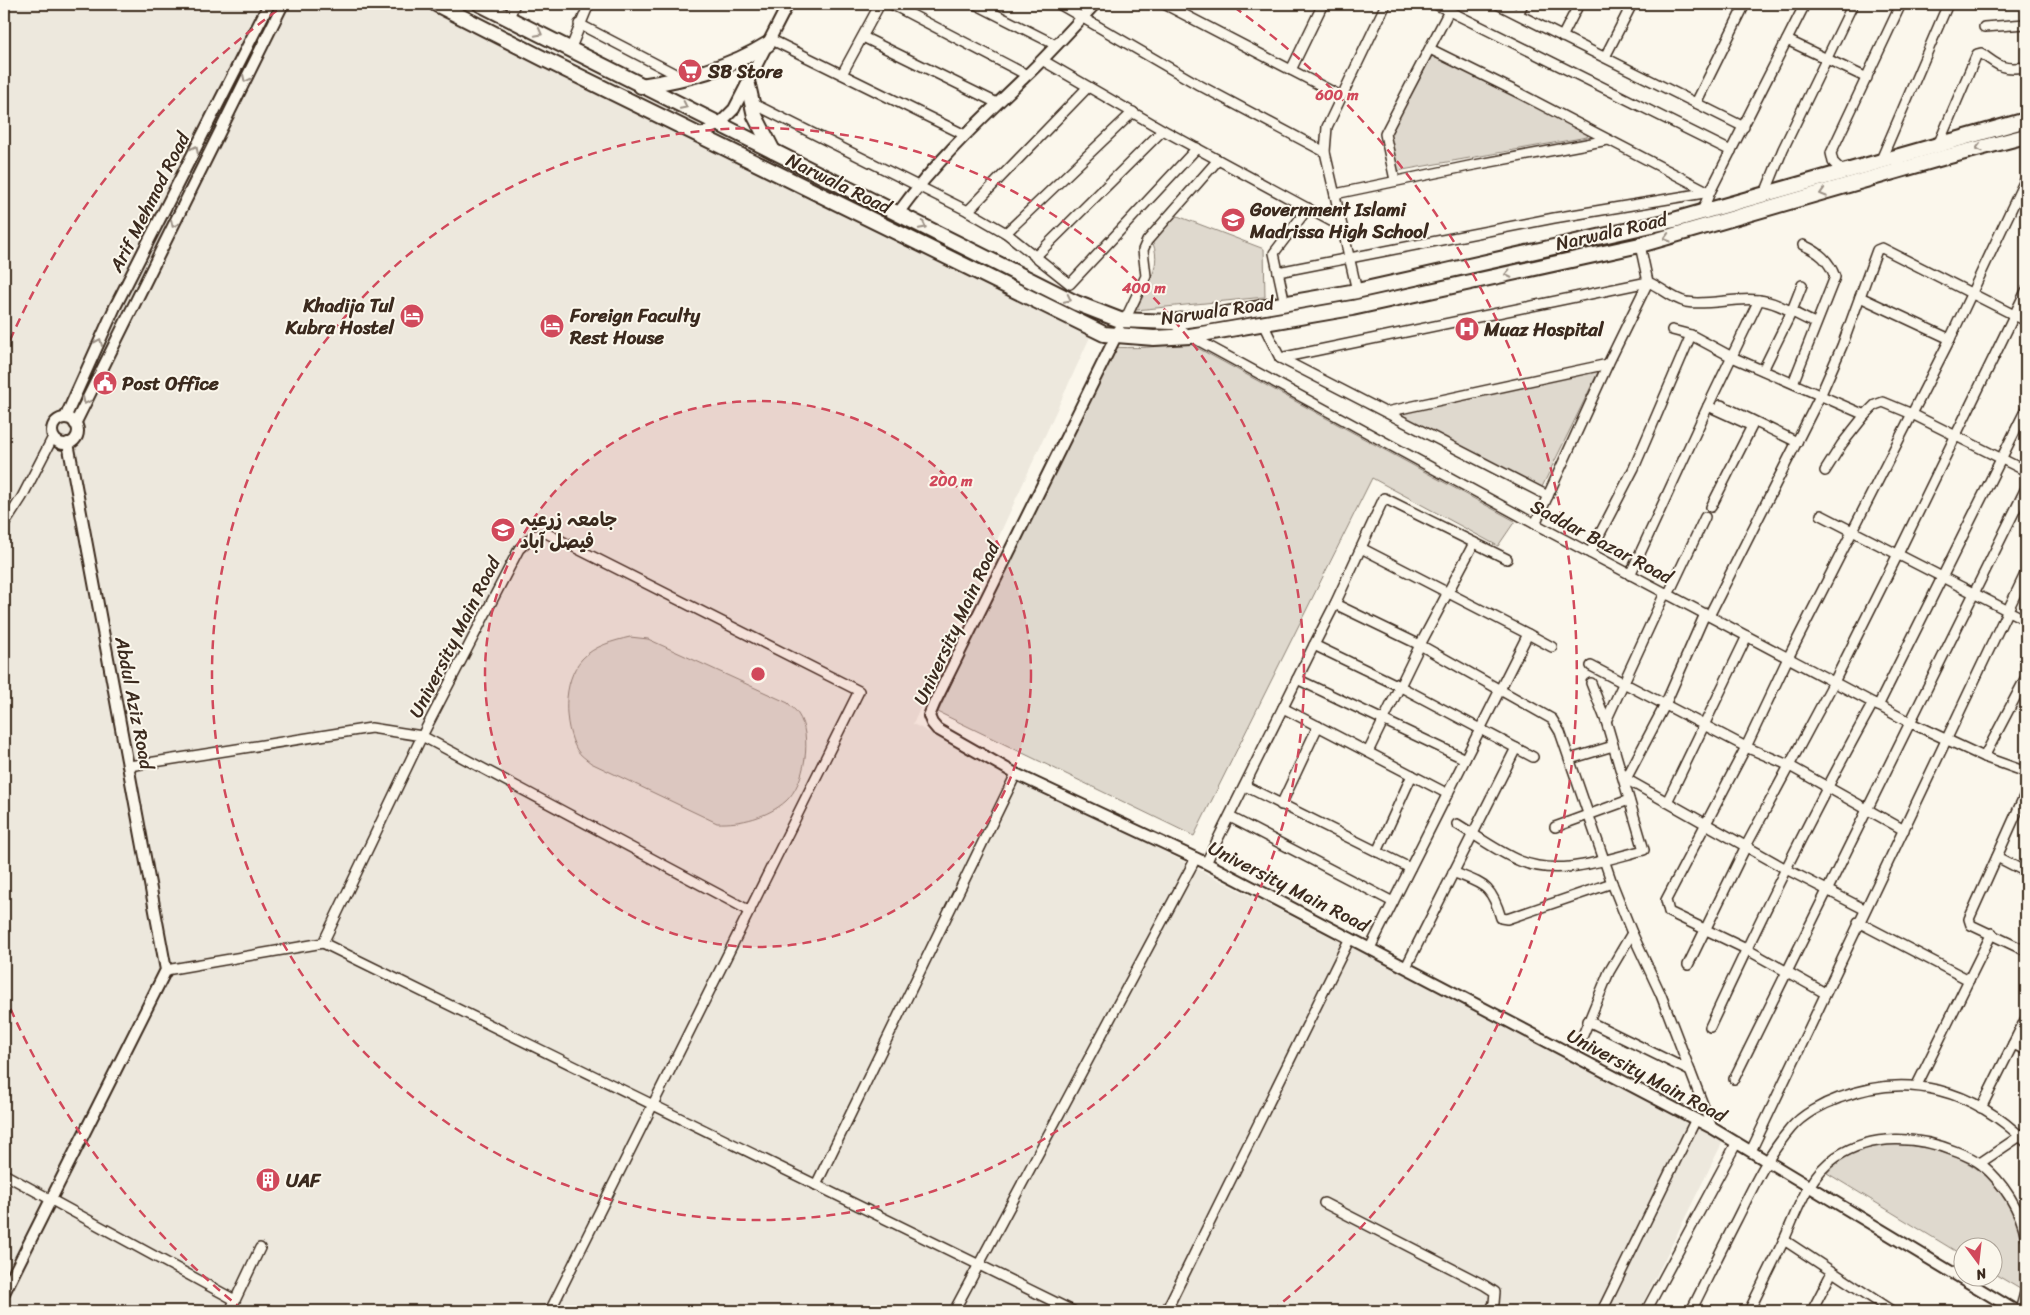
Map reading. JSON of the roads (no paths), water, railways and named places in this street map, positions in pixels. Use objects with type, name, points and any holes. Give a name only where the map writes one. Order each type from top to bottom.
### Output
[{"type":"main road","name":"Narwala Road","points":[[436,4],[1104,334],[1116,335],[1154,338],[1190,336],[1263,324],[1361,306],[1640,245],[1942,158],[2026,136]]},
{"type":"main road","name":"Narwala Road","points":[[480,4],[1076,303],[1094,311],[1125,320],[1171,322],[1357,291],[1702,213],[2026,120]]},
{"type":"main road","points":[[641,86],[684,78],[723,67],[750,55],[769,41]]},
{"type":"main road","points":[[748,85],[745,100],[773,151]]},
{"type":"street","name":"Arif Mehmod Road","points":[[64,418],[131,276],[269,4]]},
{"type":"street","points":[[53,437],[60,442],[68,443],[76,435],[76,424],[284,4]]},
{"type":"street","points":[[509,17],[516,4]]},
{"type":"street","points":[[570,50],[579,24],[589,4]]},
{"type":"street","points":[[748,85],[788,4]]},
{"type":"street","points":[[842,74],[880,4]]},
{"type":"street","points":[[891,4],[909,8],[1027,75]]},
{"type":"street","points":[[974,4],[1056,44]]},
{"type":"street","points":[[1059,4],[1083,16],[1200,85],[1325,152]]},
{"type":"street","points":[[898,213],[917,187],[965,135],[1042,60],[1095,4]]},
{"type":"street","points":[[1164,4],[1341,96]]},
{"type":"street","points":[[1292,70],[1323,4]]},
{"type":"street","points":[[1357,291],[1325,152],[1327,127],[1386,4]]},
{"type":"street","points":[[1435,4],[1731,151]]},
{"type":"street","points":[[1497,4],[1744,127]]},
{"type":"street","points":[[1518,14],[1523,4]]},
{"type":"street","points":[[1562,37],[1579,4]]},
{"type":"street","points":[[1605,57],[1632,4]]},
{"type":"street","points":[[1696,103],[1745,4]]},
{"type":"street","points":[[1697,229],[1710,192],[1805,4]]},
{"type":"street","points":[[1764,196],[1783,149],[1853,4]]},
{"type":"street","points":[[1843,172],[1833,162],[1831,153],[1901,4]]},
{"type":"street","points":[[1880,162],[1948,4]]},
{"type":"street","points":[[1395,180],[1385,134],[1449,11]]},
{"type":"street","points":[[579,24],[684,78]]},
{"type":"street","points":[[1984,27],[2026,24]]},
{"type":"street","points":[[863,37],[997,103]]},
{"type":"street","points":[[1787,40],[1867,78]]},
{"type":"street","points":[[769,41],[842,74],[965,135]]},
{"type":"street","points":[[249,44],[260,50]]},
{"type":"street","points":[[1430,49],[1710,192]]},
{"type":"street","points":[[1938,145],[1977,54],[1981,53],[1998,66],[2006,68],[2026,67]]},
{"type":"street","points":[[1042,60],[1163,130],[1342,227]]},
{"type":"street","points":[[968,212],[1088,87]]},
{"type":"street","points":[[700,136],[720,123],[745,100],[968,212],[1006,234],[1070,284],[1197,148]]},
{"type":"street","points":[[1006,234],[1133,112]]},
{"type":"street","points":[[1035,257],[1163,130]]},
{"type":"street","points":[[1335,194],[1395,180],[1608,140]]},
{"type":"street","points":[[1125,320],[1146,276],[1143,250],[1147,241],[1218,160]]},
{"type":"street","points":[[181,178],[194,184]]},
{"type":"street","points":[[1825,993],[1746,949],[1669,912],[1666,900],[1746,747],[1788,658],[1950,339],[2026,178]]},
{"type":"street","points":[[1278,272],[1554,218],[1710,192]]},
{"type":"street","points":[[1285,304],[1274,253],[1308,208]]},
{"type":"street","points":[[1534,524],[1648,282],[1640,245]]},
{"type":"street","points":[[1793,383],[1815,323],[1835,277],[1832,268],[1821,254],[1803,245]]},
{"type":"street","points":[[1864,910],[1626,779],[1665,705],[1707,615],[1820,394],[1842,346],[1874,256],[1882,248],[2026,321]]},
{"type":"street","points":[[131,276],[145,283]]},
{"type":"street","points":[[1280,358],[1648,282],[1684,301],[1694,303],[1734,299],[1759,300],[1778,305],[1791,313],[1815,323]]},
{"type":"street","points":[[1763,370],[1791,313],[1802,285]]},
{"type":"street","points":[[1688,965],[1746,846],[1834,682],[2026,291]]},
{"type":"street","points":[[1860,297],[1950,339]]},
{"type":"street","points":[[1630,575],[1759,300]]},
{"type":"street","name":"University Main Road","points":[[1125,320],[1032,502],[929,716],[937,729],[1016,774],[1206,863],[1597,1069],[1696,1119],[2018,1311]]},
{"type":"street","name":"Saddar Bazar Road","points":[[1171,322],[1190,336],[1534,524],[1911,723],[1984,757],[2026,772]]},
{"type":"street","points":[[1263,324],[1280,358],[1548,496]]},
{"type":"street","points":[[1672,330],[1691,335],[1732,357],[1820,394],[1864,415]]},
{"type":"street","points":[[1590,553],[1634,468],[1691,335]]},
{"type":"street","points":[[1386,412],[1608,364]]},
{"type":"street","points":[[1825,471],[1864,415],[1875,405],[1883,402],[1912,414],[2026,471]]},
{"type":"street","points":[[1721,405],[1797,442]]},
{"type":"street","points":[[1708,406],[1752,426],[1711,507]]},
{"type":"street","points":[[1710,1027],[1746,949],[1826,787],[1876,704],[2026,409]]},
{"type":"street","points":[[4,525],[22,497],[53,437],[54,424],[64,418],[76,424]]},
{"type":"street","name":"Abdul Aziz Road","points":[[68,443],[166,970]]},
{"type":"street","points":[[1734,1079],[2026,488]]},
{"type":"street","points":[[1206,863],[1336,604],[1384,498],[1506,559]]},
{"type":"street","points":[[1821,515],[2026,620]]},
{"type":"street","points":[[1606,722],[1705,517]]},
{"type":"street","name":"University Main Road","points":[[323,943],[422,736],[520,549],[533,536],[546,533],[859,691],[750,911]]},
{"type":"street","points":[[1368,752],[1420,645],[1474,543]]},
{"type":"street","points":[[1361,548],[1552,647]]},
{"type":"street","points":[[1751,1151],[1858,922],[1948,740],[2026,572]]},
{"type":"street","points":[[1336,604],[1420,645],[1552,719],[1560,732],[1570,759],[1612,883],[1632,933],[1661,994],[1712,1128]]},
{"type":"street","points":[[1370,948],[1528,634]]},
{"type":"street","points":[[1667,802],[1747,636]]},
{"type":"street","points":[[1314,645],[1400,687],[1533,757]]},
{"type":"street","points":[[1591,666],[1746,747],[1788,765],[1904,830]]},
{"type":"street","points":[[1984,757],[2026,676]]},
{"type":"street","points":[[1297,679],[1383,722],[1465,759]]},
{"type":"street","points":[[1457,824],[1518,860],[1536,866],[1556,868],[1578,866],[1644,850],[1606,722],[1591,683]]},
{"type":"street","points":[[1283,708],[1448,794]]},
{"type":"street","points":[[1281,805],[1318,726]]},
{"type":"street","points":[[129,766],[371,728],[422,736],[750,911],[550,1311]]},
{"type":"street","points":[[1570,759],[1613,746]]},
{"type":"street","points":[[1406,967],[1516,748]]},
{"type":"street","points":[[816,1185],[1016,774]]},
{"type":"street","points":[[1377,852],[1412,775]]},
{"type":"street","points":[[1245,786],[1410,868]]},
{"type":"street","points":[[2026,792],[1969,919],[1971,925],[1992,933],[2026,951]]},
{"type":"street","points":[[1555,827],[1629,800]]},
{"type":"street","points":[[2017,813],[2026,818]]},
{"type":"street","points":[[1230,816],[1393,902]]},
{"type":"street","points":[[1997,857],[2026,872]]},
{"type":"street","points":[[954,1311],[1196,858]]},
{"type":"street","points":[[1453,872],[1487,887],[1495,898],[1501,918],[1507,919],[1612,883]]},
{"type":"street","points":[[1858,922],[1969,980]]},
{"type":"street","points":[[1583,1036],[1608,972],[1632,933]]},
{"type":"street","points":[[1917,1085],[1992,933]]},
{"type":"street","points":[[1166,1311],[1350,938]]},
{"type":"street","points":[[4,1292],[166,970],[323,943],[1073,1311]]},
{"type":"street","points":[[1981,1108],[2026,1018]]},
{"type":"street","points":[[1588,1021],[1690,1071]]},
{"type":"street","points":[[2013,1044],[2026,1050]]},
{"type":"street","points":[[1691,1311],[1766,1160],[1792,1126],[1828,1102],[1858,1091],[1891,1085],[1917,1085],[1943,1090],[1981,1108],[2024,1137],[1980,1163]]},
{"type":"street","points":[[1602,1311],[1696,1119]]},
{"type":"street","points":[[1749,1311],[1809,1185],[1835,1158],[1848,1150],[1874,1142],[1912,1139],[1932,1143],[1980,1163],[2000,1183],[2019,1214],[2026,1238]]},
{"type":"street","points":[[1646,1311],[1737,1142]]},
{"type":"street","points":[[4,1174],[235,1300]]},
{"type":"street","points":[[1324,1203],[1489,1288],[1495,1292],[1494,1303],[1490,1311]]},
{"type":"street","points":[[1784,1240],[1892,1311]]},
{"type":"street","points":[[230,1311],[260,1248]]},
{"type":"street","points":[[1812,1311],[1832,1272]]},
{"type":"street","points":[[2018,1311],[2026,1289]]},
{"type":"place","name":"SB Store","points":[[690,71]]},
{"type":"place","name":"Government Islami Madrissa High School","points":[[1233,220]]},
{"type":"place","name":"Khadija Tul Kubra Hostel","points":[[412,316]]},
{"type":"place","name":"Foreign Faculty Rest House","points":[[552,326]]},
{"type":"place","name":"Muaz Hospital","points":[[1467,329]]},
{"type":"place","name":"Post Office","points":[[105,383]]},
{"type":"place","name":"جامعہ زرعیہ فیصل آباد","points":[[503,530]]},
{"type":"place","name":"UAF","points":[[268,1180]]}]
